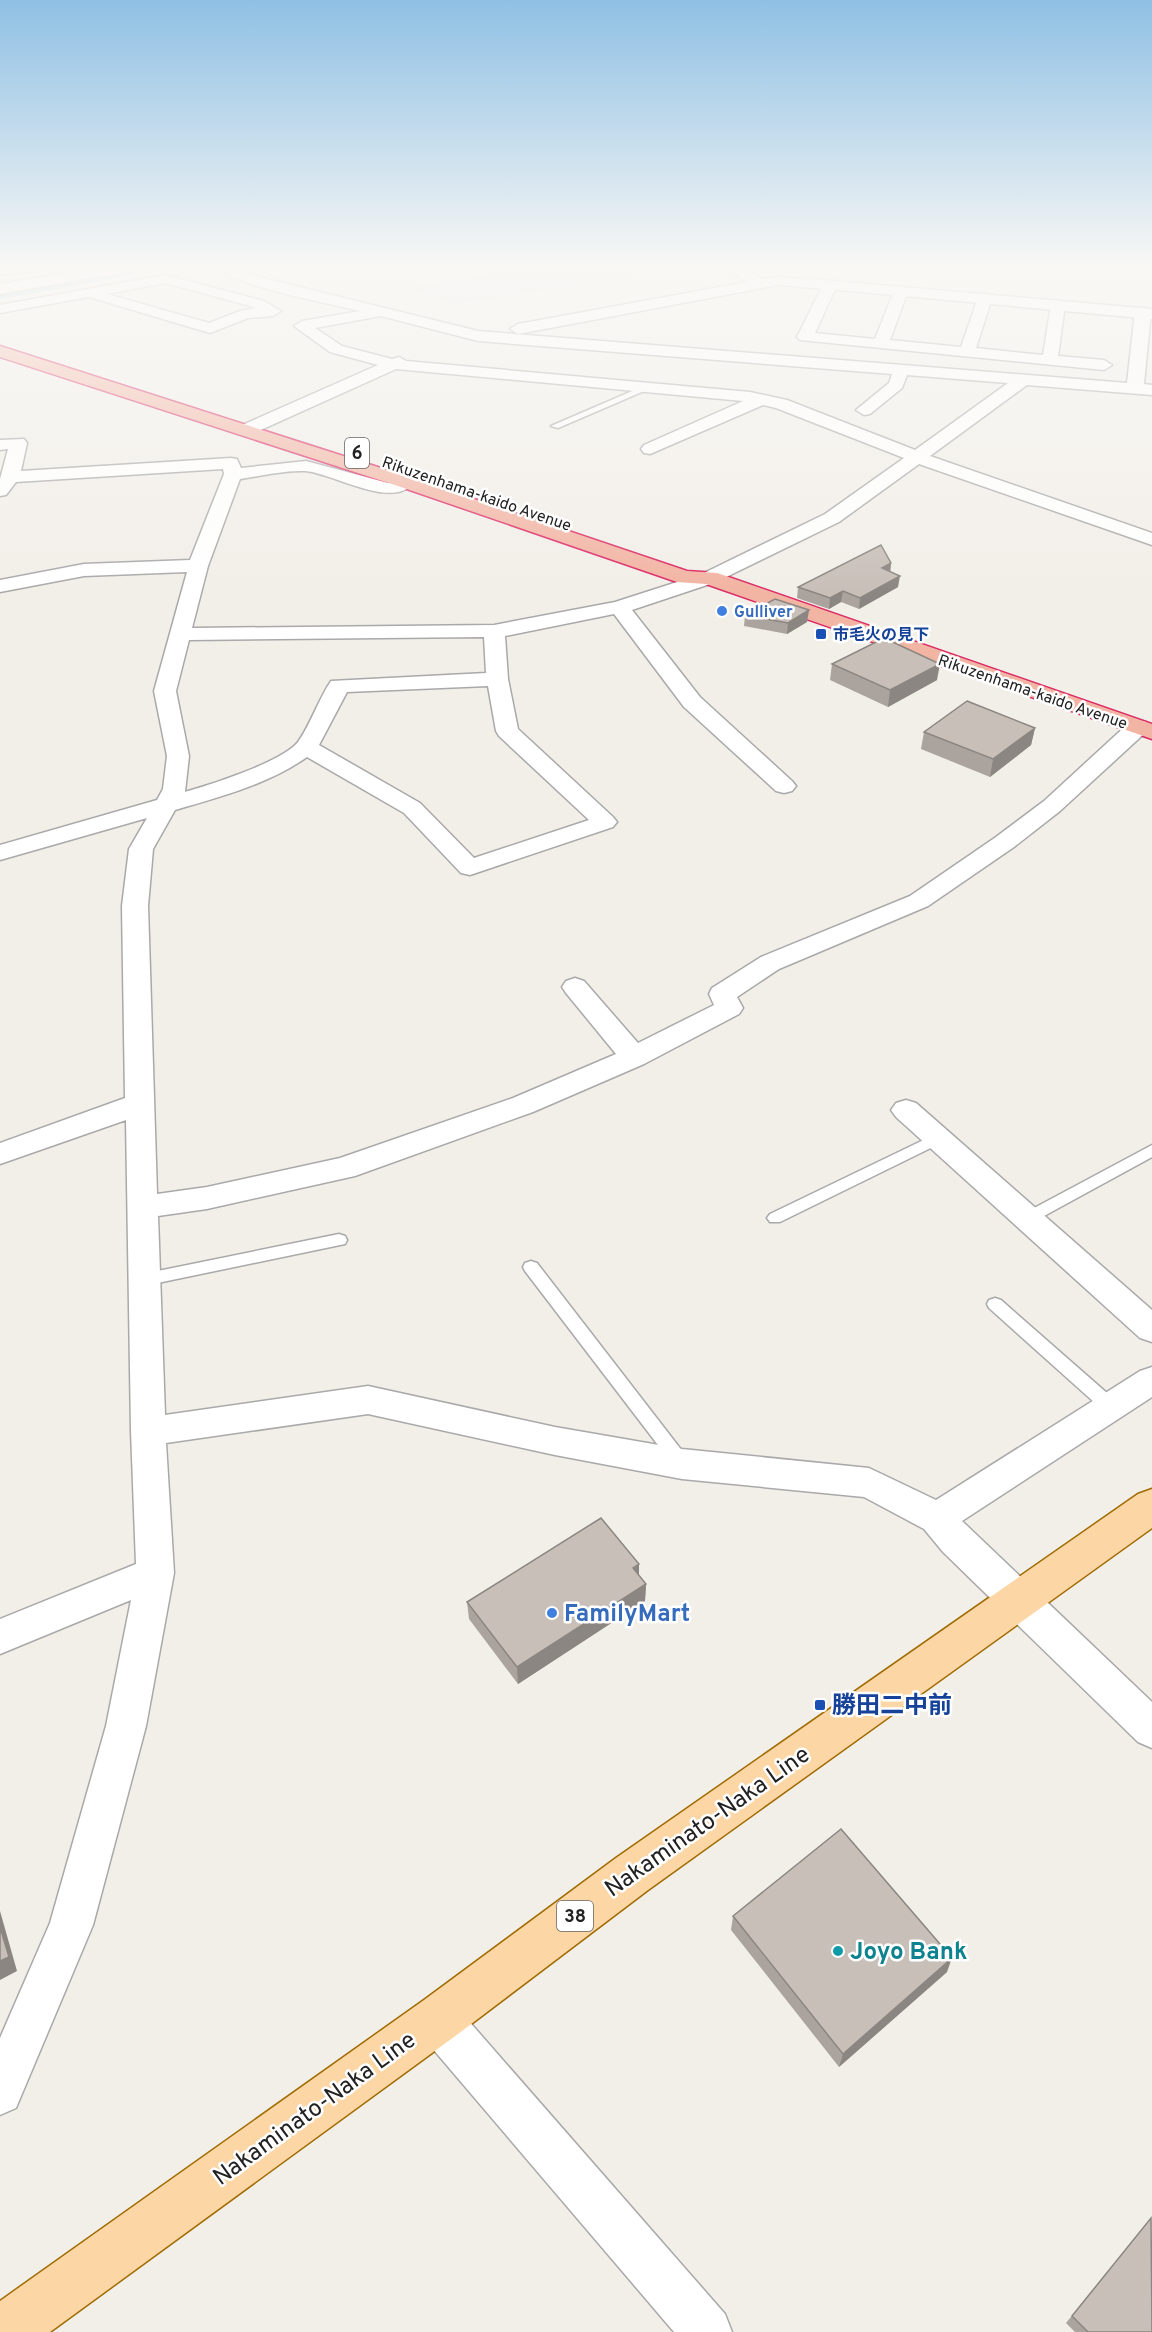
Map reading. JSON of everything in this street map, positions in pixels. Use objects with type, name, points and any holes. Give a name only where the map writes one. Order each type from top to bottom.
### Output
[{"type":"highway","name":"Rikuzenhama-kaido Avenue","points":[[81,375],[254,426],[405,482],[685,577],[709,578],[1145,730]]},
{"type":"highway","name":"Rikuzenhama-kaido Avenue","points":[[105,375],[254,426],[699,569],[709,578]]},
{"type":"main road","name":"Nakaminato-Naka Line","points":[[3,2332],[437,2019],[632,1874],[1152,1506]]},
{"type":"street","points":[[254,426],[367,375]]},
{"type":"street","points":[[506,375],[760,400],[790,408],[916,457],[1152,539]]},
{"type":"street","points":[[864,410],[896,385],[900,375]]},
{"type":"street","points":[[968,375],[1152,390]]},
{"type":"street","points":[[1129,375],[1135,388]]},
{"type":"street","points":[[180,634],[494,632],[619,607],[667,593],[709,578],[832,518],[1025,379]]},
{"type":"street","points":[[650,449],[760,400]]},
{"type":"street","points":[[0,445],[18,443],[5,484],[231,464],[233,474],[198,566],[165,691],[178,756],[175,789],[141,849],[135,906],[143,1280],[155,1573],[126,1726],[71,1924],[0,2092]]},
{"type":"street","points":[[233,474],[306,466],[390,489],[405,482]]},
{"type":"street","points":[[1125,531],[1143,520]]},
{"type":"street","points":[[0,586],[84,570],[198,566]]},
{"type":"street","points":[[619,607],[692,702],[784,786]]},
{"type":"street","points":[[306,747],[412,808],[470,868],[605,822],[507,731],[497,679],[494,632]]},
{"type":"street","points":[[0,853],[225,788],[289,759],[306,747],[339,686],[497,679]]},
{"type":"street","points":[[141,1208],[207,1198],[344,1168],[523,1105],[634,1057],[729,1008],[722,994],[770,963],[919,901],[1005,842],[1145,730]]},
{"type":"street","points":[[575,987],[634,1057]]},
{"type":"street","points":[[0,1154],[140,1104]]},
{"type":"street","points":[[906,1110],[1152,1329]]},
{"type":"street","points":[[937,1518],[1152,1380]]},
{"type":"street","points":[[148,1431],[368,1400],[555,1441],[682,1464],[869,1483],[937,1518],[956,1541],[1152,1729]]},
{"type":"street","points":[[0,1638],[155,1573]]},
{"type":"street","points":[[437,2019],[707,2332]]},
{"type":"lane","points":[[555,426],[647,388]]},
{"type":"lane","points":[[775,1218],[938,1138]]},
{"type":"lane","points":[[1028,1218],[1152,1150]]},
{"type":"lane","points":[[143,1280],[339,1240]]},
{"type":"lane","points":[[531,1267],[682,1464]]},
{"type":"lane","points":[[995,1304],[1110,1406]]},
{"type":"building","points":[[881,545],[891,563],[882,568],[900,576],[860,598],[843,591],[830,598],[798,587]]},
{"type":"building","points":[[775,599],[809,610],[788,623],[745,615]]},
{"type":"building","points":[[884,638],[940,664],[890,690],[832,664]]},
{"type":"building","points":[[967,701],[1035,728],[993,759],[924,732]]},
{"type":"building","name":"FamilyMart","points":[[601,1518],[639,1564],[633,1568],[646,1584],[517,1667],[467,1602]]},
{"type":"building","name":"Joyo Bank","points":[[841,1829],[952,1958],[843,2054],[733,1916]]},
{"type":"building","points":[[0,1927],[9,1957],[0,1961]]},
{"type":"building","points":[[1151,2218],[1152,2332],[1088,2332],[1072,2316]]},
{"type":"place","name":"Gulliver","points":[[722,611]]},
{"type":"place","name":"市毛火の見下","points":[[821,634]]},
{"type":"place","name":"FamilyMart","points":[[552,1613]]},
{"type":"place","name":"勝田二中前","points":[[820,1705]]},
{"type":"place","name":"Joyo Bank","points":[[838,1951]]}]
